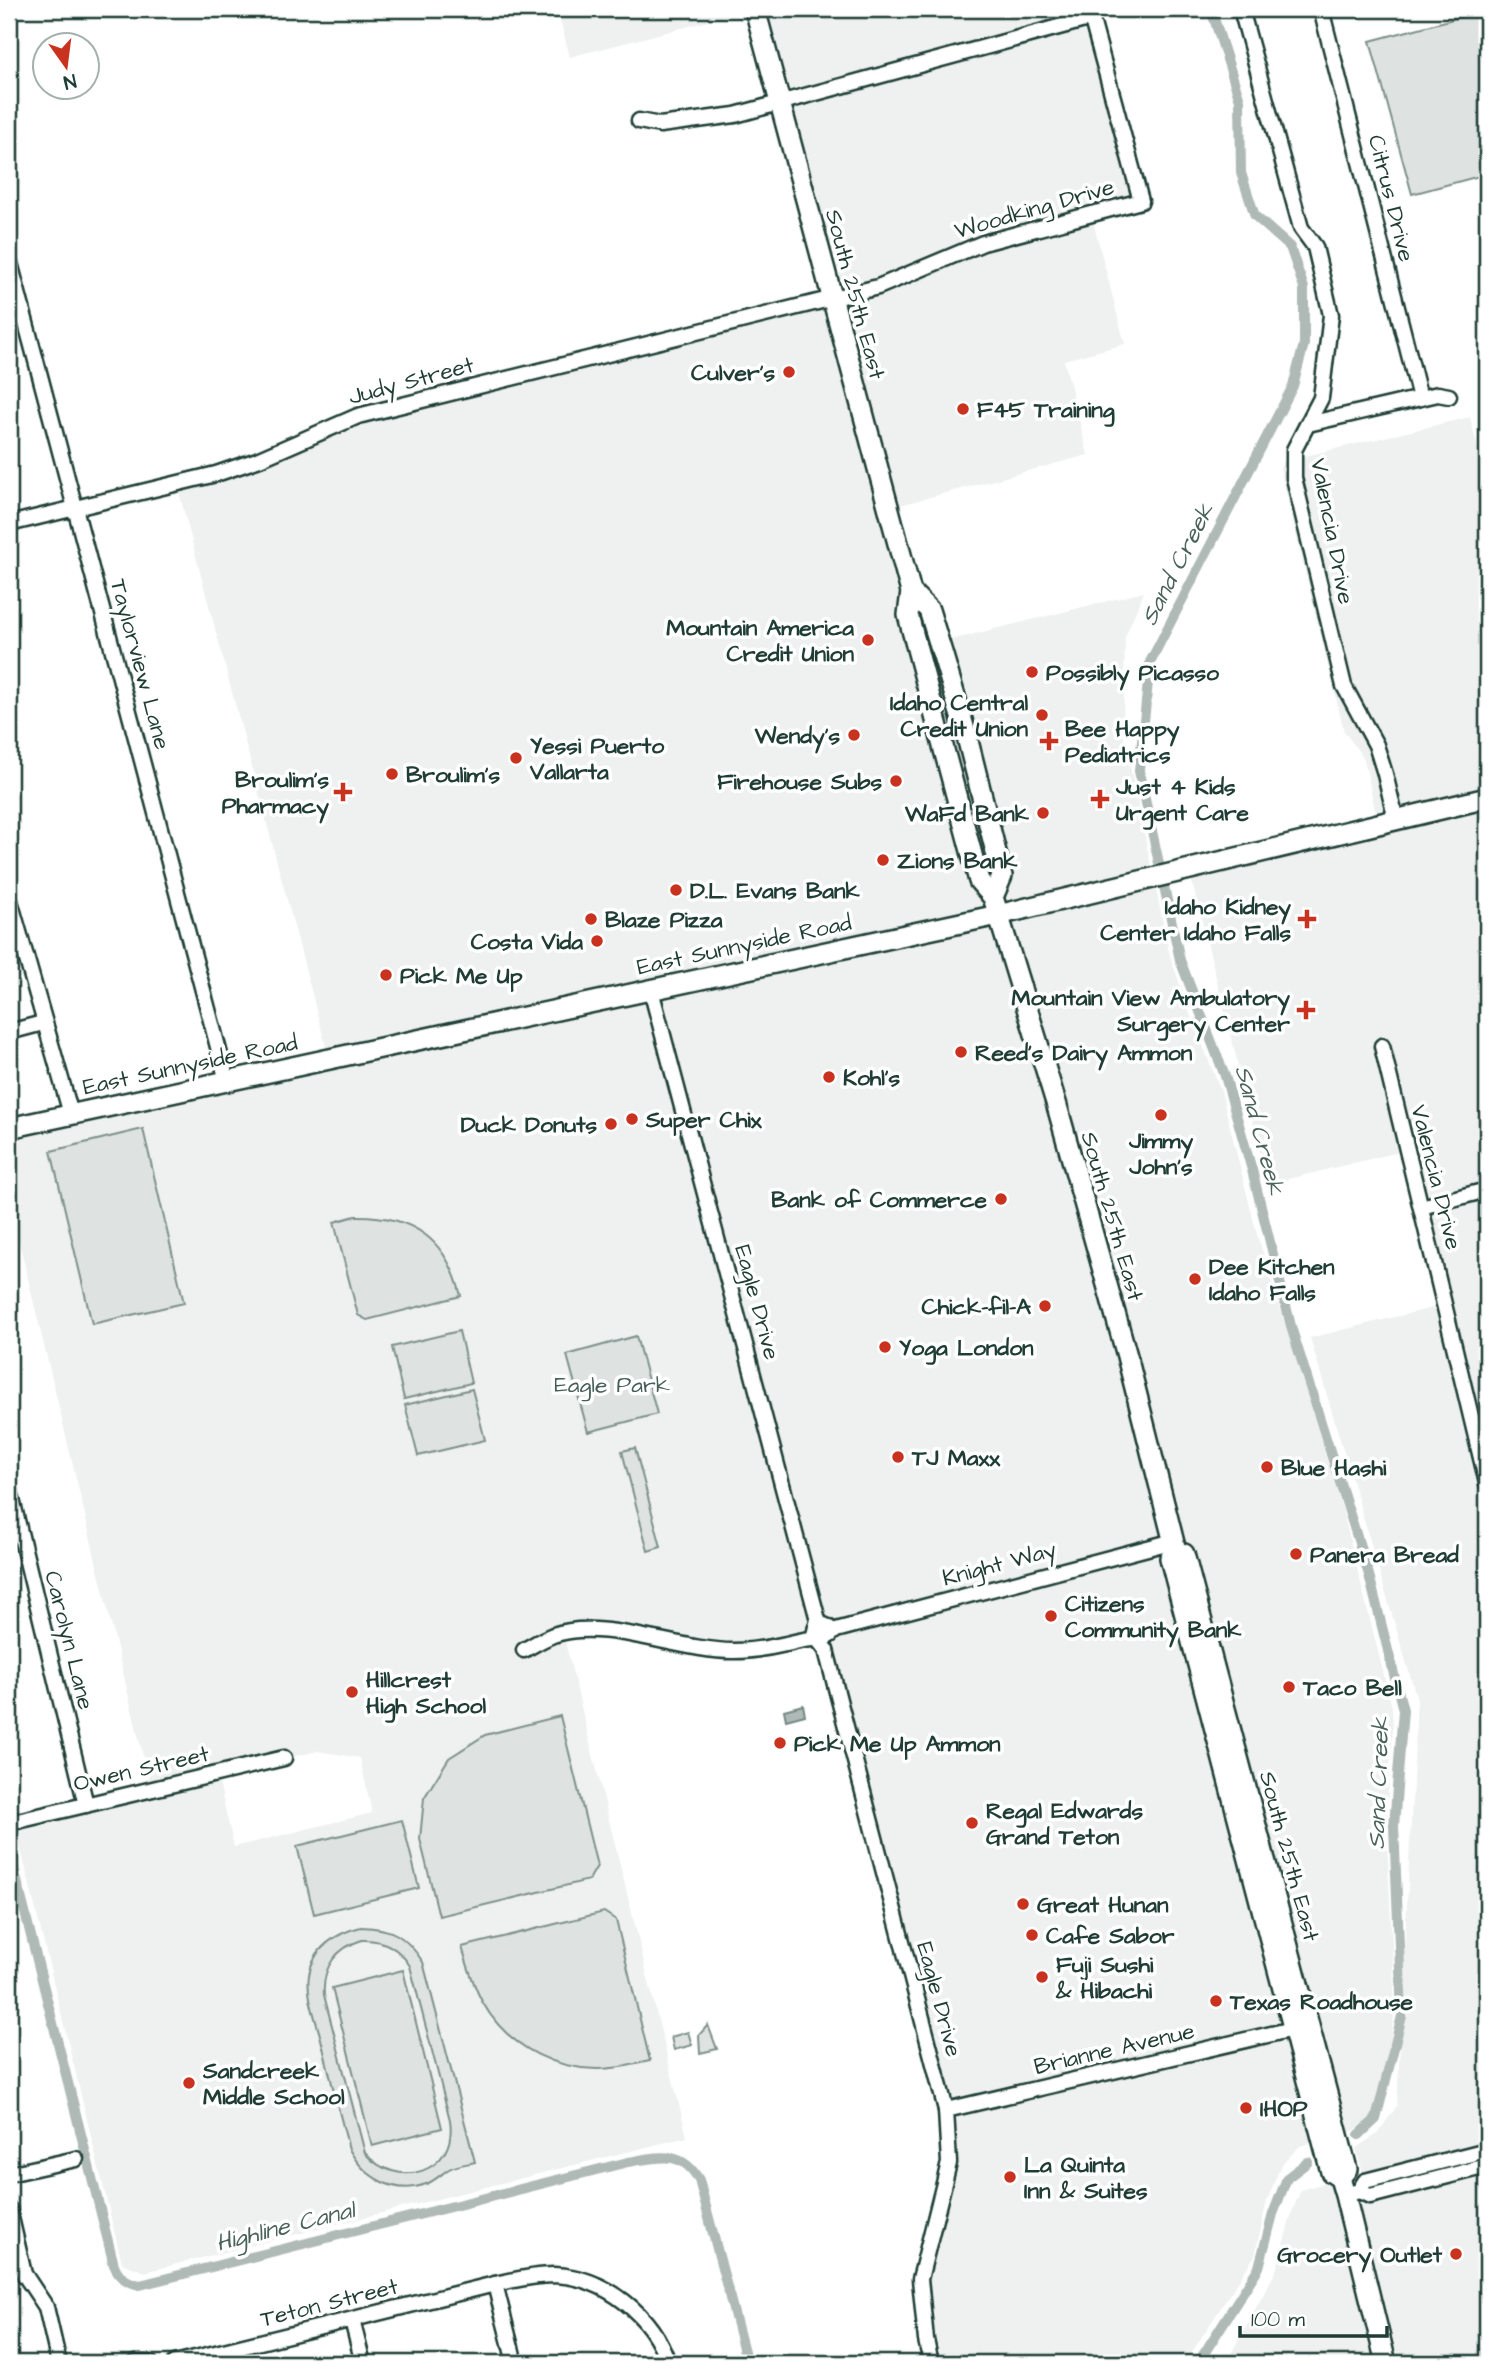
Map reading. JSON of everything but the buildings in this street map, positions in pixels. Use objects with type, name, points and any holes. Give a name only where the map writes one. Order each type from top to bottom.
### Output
[{"type":"main road","name":"South 25th East","points":[[755,9],[911,592],[908,615],[967,838],[979,881],[995,906],[1075,1172],[1127,1356],[1175,1546],[1170,1558],[1300,1983],[1347,2169],[1348,2188],[1386,2363]]},
{"type":"main road","name":"East Sunnyside Road","points":[[9,1128],[651,990],[995,906],[1153,878],[1487,798]]},
{"type":"main road","name":"South 25th East","points":[[1236,1778],[1273,1951],[1331,2172],[1348,2188]]},
{"type":"main road","points":[[1273,1951],[1284,1963],[1290,1983],[1300,1983]]},
{"type":"street","name":"Valencia Drive","points":[[1241,9],[1301,228],[1315,247],[1331,315],[1321,398],[1294,450],[1294,478],[1345,686],[1376,745],[1396,820]]},
{"type":"street","name":"Citrus Drive","points":[[1321,9],[1420,398]]},
{"type":"street","points":[[639,121],[660,125],[735,115],[1091,14]]},
{"type":"street","name":"Woodking Drive","points":[[832,299],[902,279],[983,243],[1141,201],[1091,14]]},
{"type":"street","name":"Taylorview Lane","points":[[9,260],[227,1081]]},
{"type":"street","name":"Judy Street","points":[[9,524],[216,474],[257,460],[358,416],[832,299]]},
{"type":"street","points":[[1308,424],[1438,394],[1449,396]]},
{"type":"street","points":[[9,897],[71,1114]]},
{"type":"street","name":"Eagle Drive","points":[[651,990],[946,2110],[949,2163],[920,2279],[931,2363]]},
{"type":"street","points":[[9,1032],[43,1023]]},
{"type":"street","name":"Valencia Drive","points":[[1382,1046],[1487,1483]]},
{"type":"street","points":[[1421,1207],[1487,1190]]},
{"type":"street","name":"Carolyn Lane","points":[[9,1487],[86,1805]]},
{"type":"street","name":"Knight Way","points":[[524,1650],[552,1636],[579,1631],[614,1632],[695,1648],[731,1651],[784,1644],[1175,1546]]},
{"type":"street","name":"Owen Street","points":[[9,1823],[284,1758]]},
{"type":"street","name":"Brianne Avenue","points":[[946,2110],[1293,2029]]},
{"type":"street","points":[[1348,2188],[1365,2181],[1487,2150]]},
{"type":"street","points":[[9,2174],[76,2158]]},
{"type":"street","points":[[1348,2188],[1370,2196],[1487,2166]]},
{"type":"street","points":[[9,2209],[24,2274],[46,2306],[59,2363]]},
{"type":"street","name":"Teton Street","points":[[175,2363],[208,2360],[495,2284],[533,2276],[554,2275],[571,2277],[596,2286],[623,2300],[638,2313],[657,2338],[668,2363]]},
{"type":"street","points":[[495,2284],[515,2363]]},
{"type":"street","points":[[352,2320],[363,2363]]},
{"type":"street","points":[[135,2363],[150,2363]]},
{"type":"shaded area","points":[[557,9],[755,9],[570,57]]},
{"type":"shaded area","points":[[755,9],[1089,9],[1141,201],[1091,214],[1125,344],[1064,360],[1088,455],[889,508],[926,646],[1144,592],[1125,637],[1123,733],[1170,956],[1221,1091],[1257,1234],[1343,1512],[1392,1707],[1393,1729],[1386,1820],[1395,2008],[1389,2051],[1373,2116],[1355,2130],[1300,2146],[1281,2165],[1267,2201],[1255,2255],[1185,2363],[931,2363],[920,2279],[949,2163],[946,2110],[821,1632],[731,1651],[614,1632],[563,1633],[687,2137],[145,2272],[122,2263],[14,1821],[151,1789],[9,1200],[9,1128],[329,1058],[177,485],[309,436],[832,298]],"holes":[[[318,1751],[360,1758],[372,1813],[234,1847],[217,1774]]]},
{"type":"shaded area","points":[[1470,417],[1487,486],[1487,2150],[1365,2181],[1356,2148],[1377,2134],[1397,2106],[1417,1699],[1310,1338],[1444,1305],[1407,1150],[1268,1184],[1189,870],[1378,824],[1364,759],[1344,731],[1280,468],[1284,461]]},
{"type":"shaded area","points":[[803,1705],[805,1715],[786,1720],[784,1710]]},
{"type":"shaded area","points":[[1487,2166],[1487,2363],[1389,2363],[1349,2201]]},
{"type":"shaded area","points":[[1340,2178],[1386,2363],[1226,2363],[1276,2271],[1301,2190]]},
{"type":"green space","points":[[1487,10],[1487,174],[1412,194],[1370,41]]},
{"type":"green space","points":[[143,1129],[184,1303],[92,1324],[51,1151]]},
{"type":"green space","points":[[355,1216],[394,1220],[424,1234],[437,1245],[447,1259],[461,1296],[367,1320],[358,1315],[334,1222]]},
{"type":"green space","points":[[459,1331],[471,1383],[404,1399],[392,1347]]},
{"type":"green space","name":"Eagle Park","points":[[636,1336],[657,1414],[588,1432],[567,1355]]},
{"type":"green space","points":[[472,1389],[485,1440],[418,1456],[405,1405]]},
{"type":"green space","points":[[635,1448],[661,1547],[648,1551],[622,1451]]},
{"type":"green space","points":[[560,1716],[597,1866],[589,1880],[439,1916],[420,1839],[424,1798],[449,1758],[485,1735]]},
{"type":"green space","points":[[402,1820],[419,1888],[314,1914],[297,1846]]},
{"type":"green space","points":[[604,1912],[616,1920],[650,2061],[622,2067],[574,2067],[538,2055],[507,2033],[494,2019],[476,1990],[462,1947]]},
{"type":"green space","points":[[361,1927],[381,1929],[397,1935],[410,1945],[423,1962],[475,2162],[452,2168],[426,2184],[414,2187],[403,2188],[381,2182],[363,2168],[349,2149],[312,2007],[308,1983],[315,1957],[327,1943],[343,1933]],"holes":[[[362,1940],[377,1941],[390,1946],[401,1954],[410,1966],[450,2120],[450,2138],[445,2153],[435,2164],[422,2171],[393,2171],[378,2165],[365,2153],[324,1995],[325,1976],[332,1960],[345,1948]]]},
{"type":"green space","points":[[403,1970],[442,2128],[372,2146],[332,1988]]},
{"type":"green space","points":[[708,2025],[717,2049],[700,2053],[699,2035]]},
{"type":"green space","points":[[688,2032],[692,2045],[674,2050],[671,2037]]},
{"type":"waterway","name":"Sand Creek","points":[[1211,9],[1240,100],[1241,173],[1255,216],[1290,247],[1304,288],[1304,344],[1293,386],[1150,662],[1139,771],[1180,960],[1225,1076],[1252,1170],[1292,1330],[1369,1575],[1403,1710],[1394,1826],[1402,2016],[1376,2119],[1359,2135]]},
{"type":"waterway","name":"Highline Canal","points":[[9,1849],[114,2265],[124,2279],[140,2285],[628,2162],[660,2157],[677,2159],[685,2163],[699,2180],[747,2363]]},
{"type":"waterway","name":"Sand Creek","points":[[1198,2363],[1259,2267],[1273,2214],[1287,2178],[1308,2162]]},
{"type":"place","name":"Culver's","points":[[789,372]]},
{"type":"place","name":"F45 Training","points":[[963,409]]},
{"type":"place","name":"Mountain America Credit Union","points":[[868,640]]},
{"type":"place","name":"Possibly Picasso","points":[[1032,672]]},
{"type":"place","name":"Idaho Central Credit Union","points":[[1042,715]]},
{"type":"place","name":"Wendy's","points":[[854,735]]},
{"type":"place","name":"Bee Happy Pediatrics","points":[[1049,741]]},
{"type":"place","name":"Yessi Puerto Vallarta","points":[[516,758]]},
{"type":"place","name":"Broulim's","points":[[392,774]]},
{"type":"place","name":"Firehouse Subs","points":[[896,781]]},
{"type":"place","name":"Broulim's Pharmacy","points":[[343,792]]},
{"type":"place","name":"Just 4 Kids Urgent Care","points":[[1100,799]]},
{"type":"place","name":"WaFd Bank","points":[[1043,813]]},
{"type":"place","name":"Zions Bank","points":[[883,860]]},
{"type":"place","name":"D.L. Evans Bank","points":[[676,890]]},
{"type":"place","name":"Blaze Pizza","points":[[591,919]]},
{"type":"place","name":"Idaho Kidney Center Idaho Falls","points":[[1307,919]]},
{"type":"place","name":"Costa Vida","points":[[597,941]]},
{"type":"place","name":"Pick Me Up","points":[[386,975]]},
{"type":"place","name":"Mountain View Ambulatory Surgery Center","points":[[1306,1010]]},
{"type":"place","name":"Reed's Dairy Ammon","points":[[961,1052]]},
{"type":"place","name":"Kohl's","points":[[829,1077]]},
{"type":"place","name":"Jimmy John's","points":[[1161,1115]]},
{"type":"place","name":"Super Chix","points":[[632,1119]]},
{"type":"place","name":"Duck Donuts","points":[[611,1124]]},
{"type":"place","name":"Bank of Commerce","points":[[1001,1199]]},
{"type":"place","name":"Dee Kitchen Idaho Falls","points":[[1195,1279]]},
{"type":"place","name":"Chick-fil-A","points":[[1045,1306]]},
{"type":"place","name":"Yoga London","points":[[885,1347]]},
{"type":"place","name":"TJ Maxx","points":[[898,1457]]},
{"type":"place","name":"Blue Hashi","points":[[1267,1467]]},
{"type":"place","name":"Panera Bread","points":[[1296,1554]]},
{"type":"place","name":"Citizens Community Bank","points":[[1051,1616]]},
{"type":"place","name":"Taco Bell","points":[[1289,1687]]},
{"type":"place","name":"Hillcrest High School","points":[[352,1692]]},
{"type":"place","name":"Pick Me Up Ammon","points":[[780,1743]]},
{"type":"place","name":"Regal Edwards Grand Teton","points":[[972,1823]]},
{"type":"place","name":"Great Hunan","points":[[1023,1904]]},
{"type":"place","name":"Cafe Sabor","points":[[1032,1935]]},
{"type":"place","name":"Fuji Sushi & Hibachi","points":[[1042,1977]]},
{"type":"place","name":"Texas Roadhouse","points":[[1216,2001]]},
{"type":"place","name":"Sandcreek Middle School","points":[[189,2083]]},
{"type":"place","name":"IHOP","points":[[1246,2108]]},
{"type":"place","name":"La Quinta Inn & Suites","points":[[1010,2177]]},
{"type":"place","name":"Grocery Outlet","points":[[1456,2254]]}]
